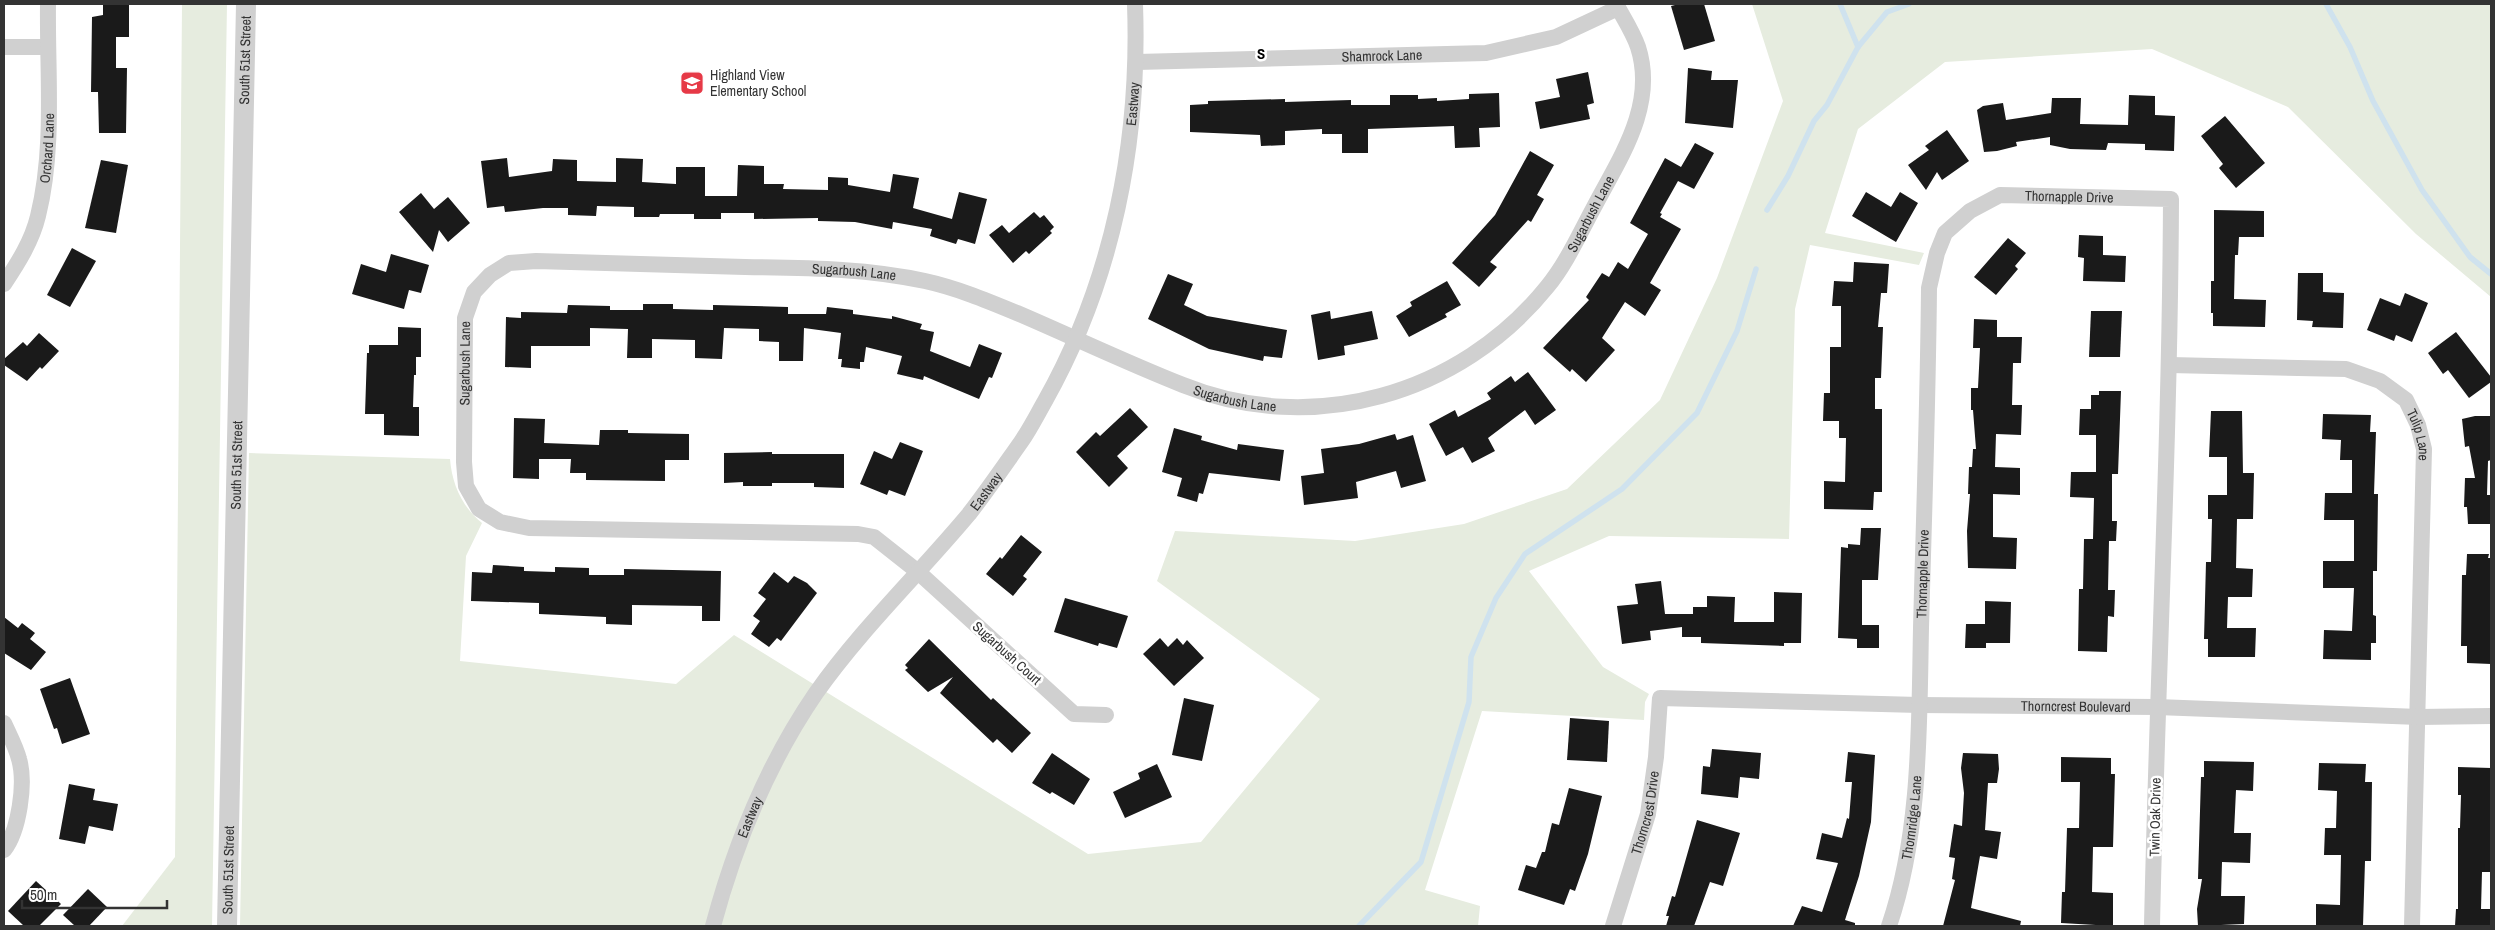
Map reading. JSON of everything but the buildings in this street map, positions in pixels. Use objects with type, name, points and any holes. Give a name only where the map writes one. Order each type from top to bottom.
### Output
[{"type":"street","name":"Orchard Lane","points":[[4,284],[21,260],[38,217],[45,172],[48,4]]},
{"type":"street","name":"South 51st Street","points":[[227,926],[246,4]]},
{"type":"street","name":"Eastway","points":[[713,926],[738,843],[782,752],[816,694],[860,636],[969,513],[1023,440],[1077,339],[1102,271],[1123,190],[1132,127],[1137,62],[1135,4]]},
{"type":"street","name":"Shamrock Lane","points":[[1137,62],[1486,53],[1556,38],[1617,6]]},
{"type":"street","name":"Sugarbush Lane","points":[[917,571],[874,537],[858,534],[529,528],[500,522],[479,509],[466,486],[464,462],[465,318],[474,292],[490,275],[510,263],[536,261],[869,272],[928,281],[983,299],[1186,386],[1227,400],[1274,406],[1327,407],[1382,397],[1417,386],[1452,368],[1500,333],[1548,286],[1571,250],[1640,116],[1643,88],[1638,45],[1617,6]]},
{"type":"street","points":[[4,47],[48,47]]},
{"type":"street","name":"Thornapple Drive","points":[[1919,705],[1929,288],[1937,253],[1945,234],[1970,210],[2000,195],[2171,199],[2170,365],[2157,707]]},
{"type":"street","name":"Tulip Lane","points":[[2170,365],[2346,369],[2380,381],[2406,400],[2418,425],[2424,448],[2419,717]]},
{"type":"street","name":"Sugarbush Court","points":[[917,571],[1074,714],[1106,715]]},
{"type":"street","name":"Thorncrest Boulevard","points":[[1660,698],[1919,705],[2157,707],[2419,717],[2491,716]]},
{"type":"street","name":"Thorncrest Drive","points":[[1613,926],[1648,814],[1656,757],[1660,698]]},
{"type":"street","name":"Thornridge Lane","points":[[1889,926],[1899,896],[1911,839],[1919,705]]},
{"type":"street","name":"Twin Oak Drive","points":[[2152,926],[2157,707]]},
{"type":"street","points":[[2412,926],[2419,717]]},
{"type":"street","points":[[4,723],[20,760],[22,789],[18,816],[4,850]]},
{"type":"shaded area","points":[[182,4],[227,4],[212,926],[122,926],[175,857]]},
{"type":"shaded area","points":[[1752,4],[2491,4],[2491,297],[2416,234],[2288,107],[2152,49],[1945,62],[1858,129],[1825,233],[1924,253],[1919,265],[1810,245],[1795,309],[1789,539],[1609,536],[1529,571],[1603,667],[1649,694],[1645,702],[1644,720],[1482,711],[1425,890],[1480,906],[1478,926],[240,926],[249,453],[450,459],[453,477],[459,494],[469,510],[482,523],[466,556],[460,661],[676,684],[734,635],[1088,854],[1201,842],[1320,699],[1157,581],[1175,531],[1355,541],[1464,524],[1567,489],[1660,400],[1717,278],[1783,101]]},
{"type":"waterway","points":[[1840,4],[1858,47]]},
{"type":"waterway","points":[[1767,210],[1788,176],[1814,121],[1827,105],[1858,47],[1887,12],[1909,4]]},
{"type":"waterway","points":[[2326,4],[2350,47],[2373,101],[2422,190],[2470,257],[2491,274]]},
{"type":"waterway","points":[[1359,926],[1421,862],[1469,702],[1471,657],[1496,598],[1525,554],[1622,489],[1697,413],[1737,331],[1756,269]]},
{"type":"place","name":"Highland View Elementary School","points":[[692,83]]},
{"type":"district","name":"S","points":[[1261,53]]}]
